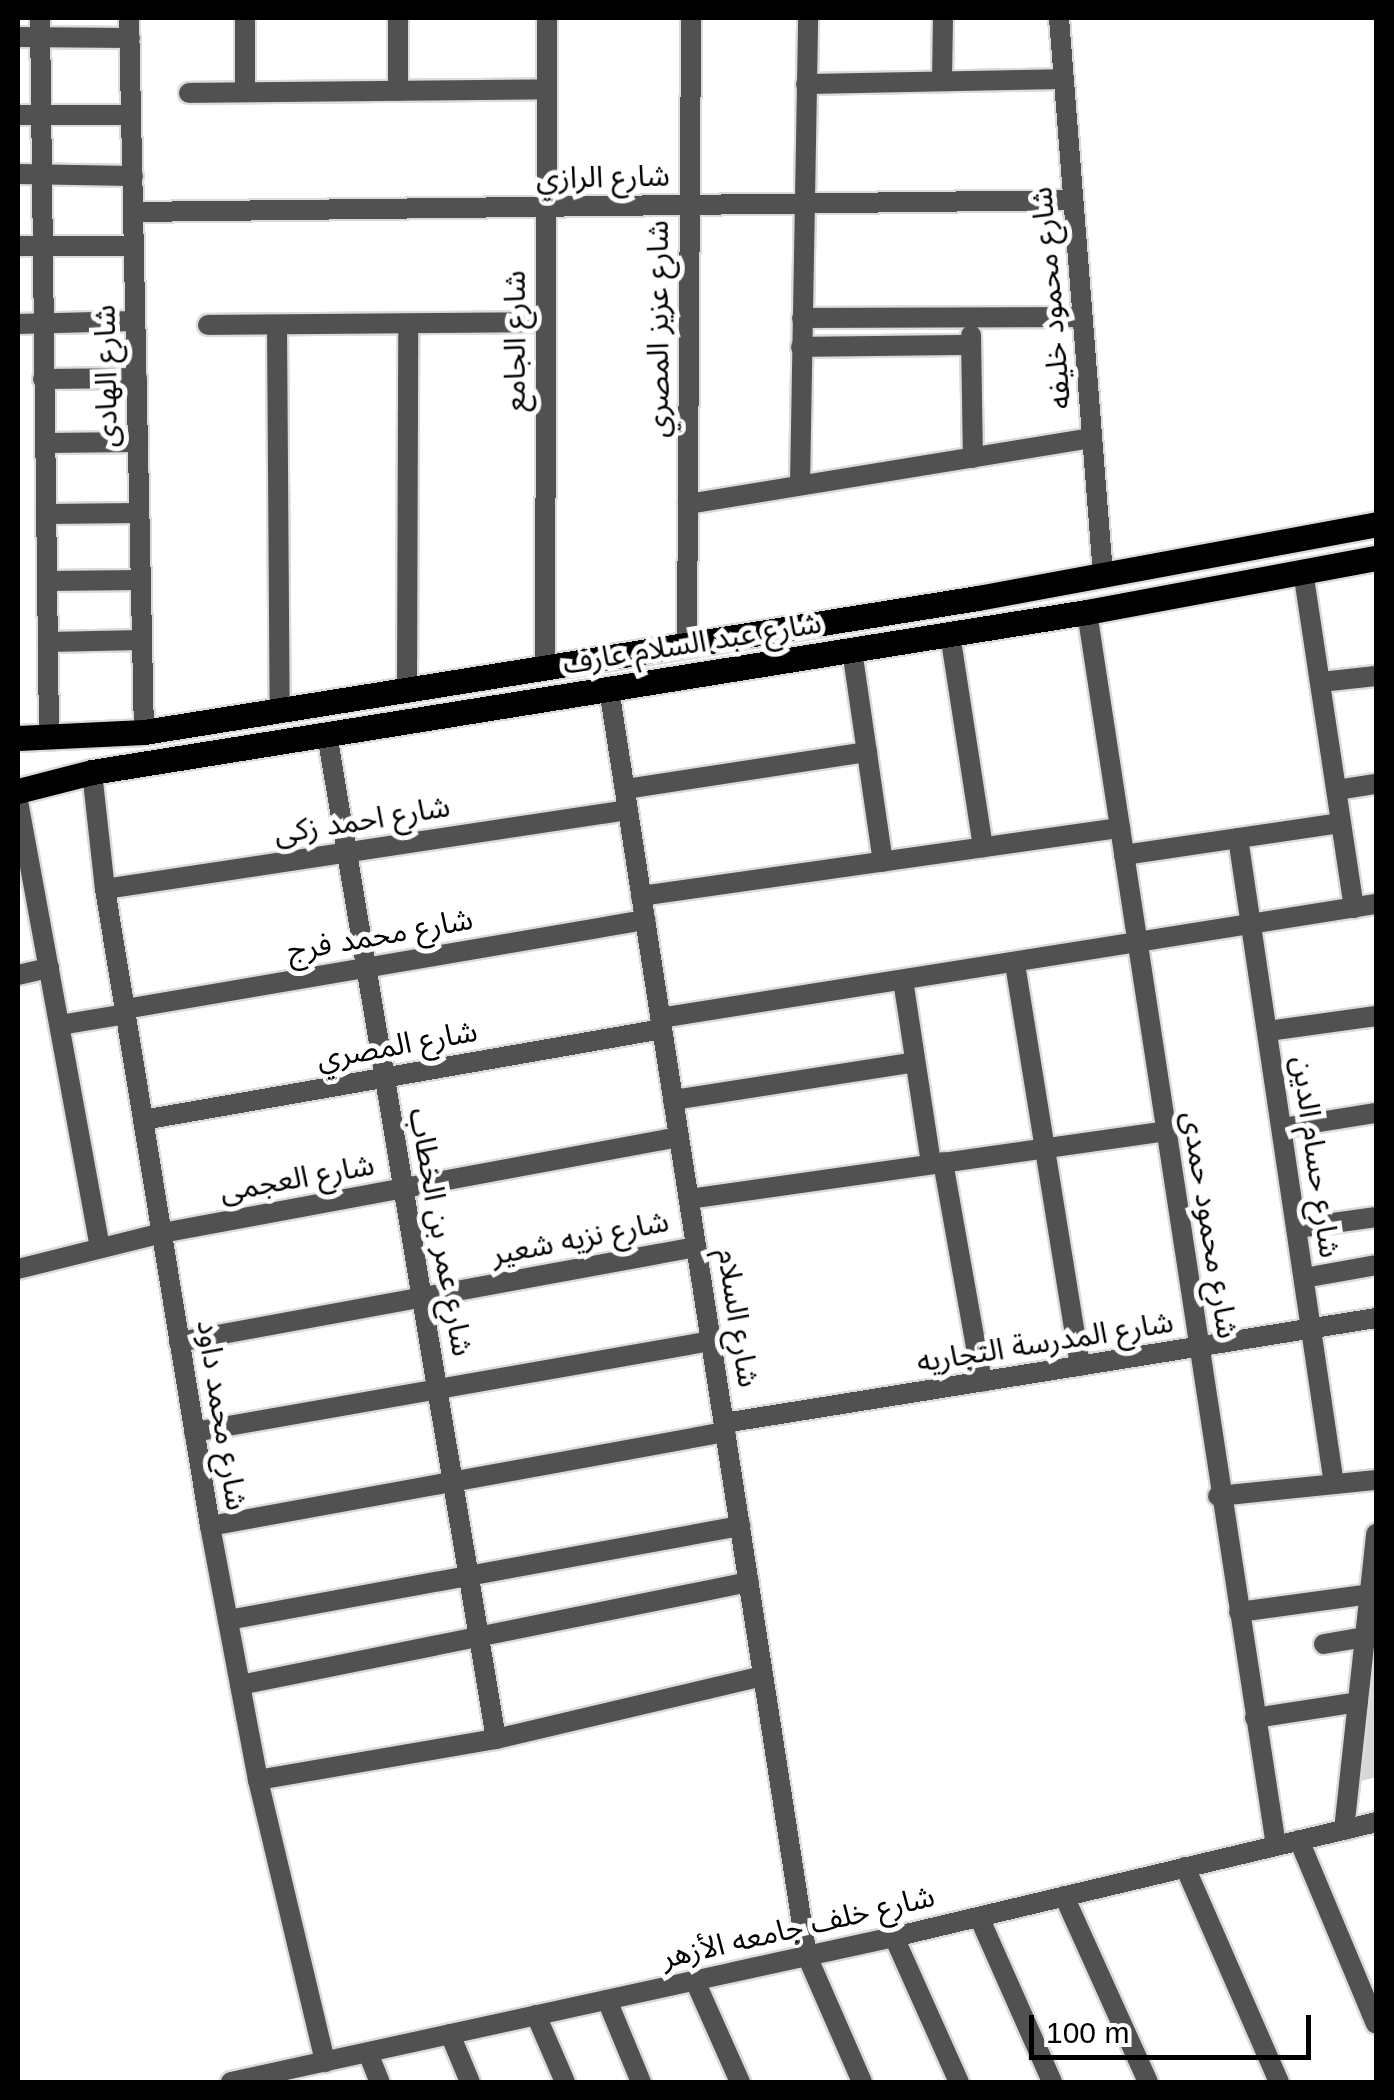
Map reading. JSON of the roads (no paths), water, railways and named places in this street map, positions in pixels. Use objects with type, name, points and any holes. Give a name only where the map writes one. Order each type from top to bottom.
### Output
[{"type":"main road","name":"شارع عبد السلام عارف","points":[[18,738],[134,734],[1104,574],[1376,524]]},
{"type":"main road","name":"شارع عبد السلام عارف","points":[[18,791],[92,772],[1087,612],[1376,558]]},
{"type":"main road","points":[[18,752],[134,734]]},
{"type":"main road","points":[[18,778],[92,772]]},
{"type":"street","points":[[244,18],[245,92]]},
{"type":"street","points":[[398,18],[398,90]]},
{"type":"street","name":"شارع الجامع","points":[[545,665],[547,18]]},
{"type":"street","name":"شارع عزيز المصري","points":[[687,641],[691,18]]},
{"type":"street","points":[[800,486],[808,18]]},
{"type":"street","points":[[942,18],[942,81]]},
{"type":"street","name":"شارع محمود خليفه","points":[[1058,18],[1104,574]]},
{"type":"street","points":[[40,27],[49,734]]},
{"type":"street","points":[[18,37],[40,27],[130,28]]},
{"type":"street","name":"شارع الهادى","points":[[130,28],[142,640],[134,734]]},
{"type":"street","points":[[806,84],[1063,79]]},
{"type":"street","points":[[189,93],[546,89]]},
{"type":"street","points":[[18,114],[132,115]]},
{"type":"street","points":[[18,174],[132,176]]},
{"type":"street","name":"شارع الرازي","points":[[133,212],[1073,200]]},
{"type":"street","points":[[18,246],[134,246]]},
{"type":"street","points":[[802,318],[1082,316]]},
{"type":"street","points":[[970,318],[973,458]]},
{"type":"street","points":[[18,324],[135,321]]},
{"type":"street","points":[[208,325],[544,322]]},
{"type":"street","points":[[407,688],[408,324]]},
{"type":"street","points":[[277,325],[280,710]]},
{"type":"street","points":[[802,347],[971,346]]},
{"type":"street","points":[[44,379],[136,378]]},
{"type":"street","points":[[688,504],[1092,438]]},
{"type":"street","points":[[44,444],[138,442]]},
{"type":"street","points":[[46,514],[139,513]]},
{"type":"street","points":[[1304,571],[1354,908]]},
{"type":"street","points":[[47,581],[140,580]]},
{"type":"street","name":"شارع محمود حمدى","points":[[1087,612],[1218,1496],[1276,1846]]},
{"type":"street","points":[[950,634],[983,848]]},
{"type":"street","points":[[48,642],[142,640]]},
{"type":"street","points":[[852,650],[883,862]]},
{"type":"street","points":[[1320,682],[1376,676]]},
{"type":"street","name":"شارع السلام","points":[[609,689],[807,1956],[862,2082]]},
{"type":"street","name":"شارع عمر بن الخطاب","points":[[327,734],[496,1739]]},
{"type":"street","name":"شارع احمد زكى","points":[[105,890],[346,853],[867,752]]},
{"type":"street","name":"شارع محمد داود","points":[[92,772],[105,890],[210,1526],[317,2070]]},
{"type":"street","points":[[1336,790],[1376,784]]},
{"type":"street","points":[[18,801],[100,1248]]},
{"type":"street","points":[[1124,855],[1341,823]]},
{"type":"street","points":[[642,896],[1120,828]]},
{"type":"street","name":"شارع حسام الدين","points":[[1238,838],[1334,1484]]},
{"type":"street","name":"شارع المصري","points":[[143,1120],[903,980],[1376,904]]},
{"type":"street","name":"شارع محمد فرج","points":[[60,1025],[645,920]]},
{"type":"street","points":[[1014,964],[1080,1366]]},
{"type":"street","points":[[18,976],[49,968]]},
{"type":"street","points":[[903,980],[916,1062],[982,1382]]},
{"type":"street","points":[[1268,1031],[1376,1016]]},
{"type":"street","points":[[673,1100],[916,1062]]},
{"type":"street","points":[[1282,1128],[1376,1113]]},
{"type":"street","points":[[689,1199],[1165,1131]]},
{"type":"street","name":"شارع العجمى","points":[[18,1269],[162,1233],[679,1137]]},
{"type":"street","points":[[1296,1228],[1376,1217]]},
{"type":"street","name":"شارع نزيه شعير","points":[[180,1342],[696,1248]]},
{"type":"street","points":[[1304,1278],[1376,1266]]},
{"type":"street","name":"شارع المدرسة التجاريه","points":[[210,1526],[724,1428],[1376,1318]]},
{"type":"street","points":[[194,1432],[711,1341]]},
{"type":"street","points":[[1218,1496],[1376,1480]]},
{"type":"street","points":[[228,1620],[740,1526]]},
{"type":"street","points":[[1344,1830],[1376,1534]]},
{"type":"street","points":[[240,1685],[749,1582]]},
{"type":"street","points":[[1239,1612],[1370,1594]]},
{"type":"street","points":[[1324,1644],[1365,1637]]},
{"type":"street","points":[[258,1780],[496,1739],[763,1676]]},
{"type":"street","points":[[1255,1718],[1358,1702]]},
{"type":"street","name":"شارع خلف جامعه الأزهر","points":[[237,2082],[317,2070],[368,2052],[894,1937],[1376,1822]]},
{"type":"street","points":[[1299,1840],[1376,2024]]},
{"type":"street","points":[[1186,1868],[1279,2082]]},
{"type":"street","points":[[1064,1896],[1148,2082]]},
{"type":"street","points":[[978,1916],[1052,2082]]},
{"type":"street","points":[[894,1937],[959,2082]]},
{"type":"street","points":[[695,1981],[740,2082]]},
{"type":"street","points":[[607,2000],[641,2082]]},
{"type":"street","points":[[536,2016],[564,2082]]},
{"type":"street","points":[[450,2034],[470,2082]]},
{"type":"street","points":[[368,2052],[380,2082]]}]
